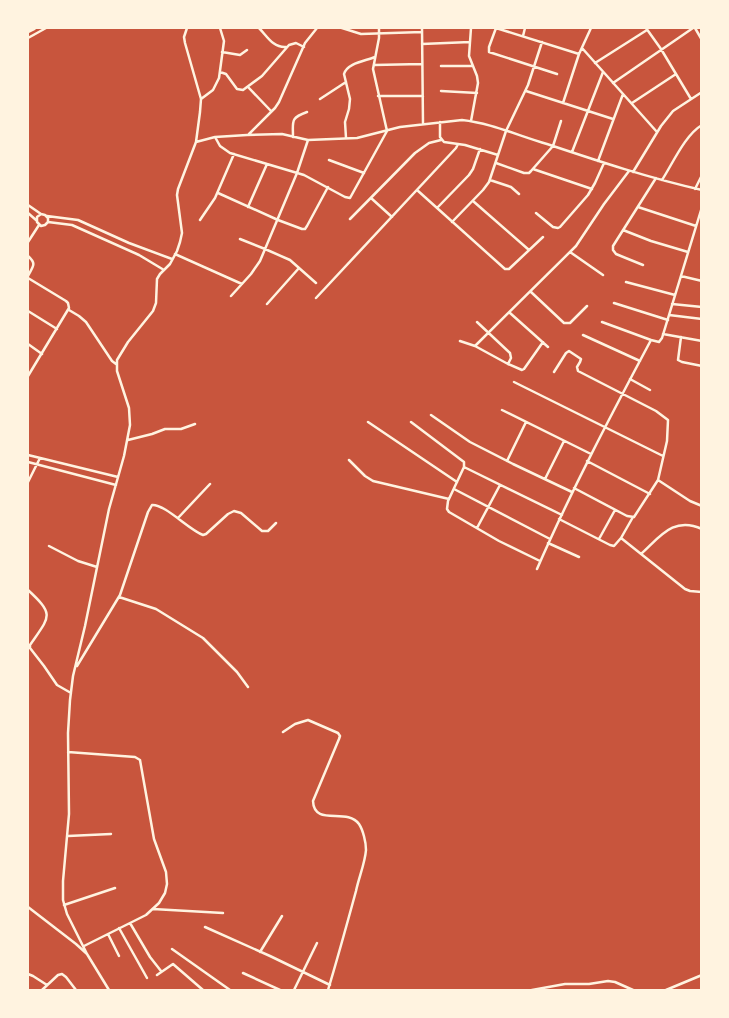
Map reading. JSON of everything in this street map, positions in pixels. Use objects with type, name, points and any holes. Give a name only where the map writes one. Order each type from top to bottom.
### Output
[{"type":"highway","points":[[28,31],[34,28]]},
{"type":"street","points":[[28,38],[46,28]]},
{"type":"street","points":[[110,990],[88,954],[64,905],[62,886],[70,804],[68,714],[75,670],[109,509],[128,440],[130,425],[129,408],[117,371],[116,360],[153,311],[156,302],[157,280],[172,260],[182,233],[177,202],[178,190],[196,142],[201,99],[184,37],[187,28]]},
{"type":"street","points":[[201,99],[215,87],[219,78],[224,41],[220,28]]},
{"type":"street","points":[[259,28],[273,44],[279,47],[286,47]]},
{"type":"street","points":[[248,135],[279,102],[304,46],[317,28]]},
{"type":"street","points":[[342,28],[361,34],[422,32]]},
{"type":"street","points":[[215,137],[220,146],[234,154],[297,173],[350,198],[387,130],[373,74],[379,28]]},
{"type":"street","points":[[422,28],[423,124]]},
{"type":"street","points":[[471,28],[470,56],[477,76],[477,93],[472,121]]},
{"type":"street","points":[[557,74],[489,52],[496,28],[580,54]]},
{"type":"street","points":[[523,36],[526,28]]},
{"type":"street","points":[[563,103],[589,28]]},
{"type":"street","points":[[613,83],[694,28],[702,40]]},
{"type":"street","points":[[595,64],[647,29],[691,99]]},
{"type":"street","points":[[422,44],[470,42]]},
{"type":"street","points":[[452,222],[483,190],[490,180],[506,131],[526,91],[542,42]]},
{"type":"street","points":[[220,72],[226,74],[239,90],[243,90],[262,76],[286,47],[296,43],[304,46]]},
{"type":"street","points":[[582,48],[657,132]]},
{"type":"street","points":[[222,52],[240,55],[247,50]]},
{"type":"street","points":[[346,138],[345,122],[350,99],[344,74],[346,69],[375,57]]},
{"type":"street","points":[[373,64],[422,64]]},
{"type":"street","points":[[441,66],[473,66]]},
{"type":"street","points":[[572,152],[603,72]]},
{"type":"street","points":[[632,103],[676,74]]},
{"type":"street","points":[[320,98],[346,82]]},
{"type":"street","points":[[248,87],[272,111]]},
{"type":"street","points":[[441,91],[477,93]]},
{"type":"street","points":[[526,91],[613,119]]},
{"type":"street","points":[[633,172],[657,132],[673,111],[702,92]]},
{"type":"street","points":[[598,161],[623,94]]},
{"type":"street","points":[[378,96],[423,96]]},
{"type":"street","points":[[293,137],[294,119],[298,115],[307,112]]},
{"type":"street","points":[[196,142],[215,137],[282,134],[308,140],[357,138],[400,127],[462,120],[506,131],[629,171],[702,190]]},
{"type":"street","points":[[496,163],[527,173],[533,170],[552,146],[561,121]]},
{"type":"street","points":[[440,122],[439,133],[442,140]]},
{"type":"street","points":[[662,180],[692,133],[702,125]]},
{"type":"street","points":[[231,296],[256,268],[278,220],[308,140]]},
{"type":"street","points":[[350,219],[415,153],[429,143],[442,140],[498,154]]},
{"type":"street","points":[[316,298],[458,144]]},
{"type":"street","points":[[437,208],[469,175],[480,149]]},
{"type":"street","points":[[200,220],[218,193],[234,154]]},
{"type":"street","points":[[329,160],[364,173]]},
{"type":"street","points":[[536,213],[553,227],[558,228],[588,195],[604,163]]},
{"type":"street","points":[[248,207],[267,164]]},
{"type":"street","points":[[533,170],[592,188]]},
{"type":"street","points":[[475,346],[576,246],[629,171]]},
{"type":"street","points":[[695,189],[702,174]]},
{"type":"street","points":[[642,265],[614,252],[613,246],[656,178]]},
{"type":"street","points":[[490,180],[511,187],[519,194]]},
{"type":"street","points":[[218,193],[278,220],[299,228],[305,228],[328,187]]},
{"type":"street","points":[[417,190],[505,269],[509,269],[543,237]]},
{"type":"street","points":[[371,198],[392,217]]},
{"type":"street","points":[[473,201],[529,250]]},
{"type":"street","points":[[28,205],[41,214],[75,219],[172,260]]},
{"type":"street","points":[[638,207],[696,226]]},
{"type":"street","points":[[602,322],[651,340],[659,342],[661,340],[702,207]]},
{"type":"street","points":[[28,213],[39,225]]},
{"type":"street","points":[[36,220],[41,214]]},
{"type":"street","points":[[47,216],[48,222]]},
{"type":"street","points":[[72,225],[75,219]]},
{"type":"street","points":[[39,225],[45,225],[48,222],[72,225],[125,249],[164,270]]},
{"type":"street","points":[[28,242],[39,225]]},
{"type":"street","points":[[623,230],[688,252]]},
{"type":"street","points":[[99,237],[102,231]]},
{"type":"street","points":[[240,239],[290,260],[316,283]]},
{"type":"street","points":[[125,249],[129,243]]},
{"type":"street","points":[[570,252],[603,275]]},
{"type":"street","points":[[175,254],[242,284]]},
{"type":"street","points":[[28,256],[34,263],[28,277],[68,303],[69,308],[28,376]]},
{"type":"street","points":[[267,304],[299,268]]},
{"type":"street","points":[[681,276],[702,281]]},
{"type":"street","points":[[626,282],[675,295]]},
{"type":"street","points":[[531,292],[564,323],[570,322],[587,306]]},
{"type":"street","points":[[614,304],[668,320]]},
{"type":"street","points":[[672,304],[702,307]]},
{"type":"street","points":[[68,310],[86,322],[112,361],[116,364]]},
{"type":"street","points":[[28,311],[57,329]]},
{"type":"street","points":[[510,313],[548,347]]},
{"type":"street","points":[[669,315],[702,319]]},
{"type":"street","points":[[477,322],[512,356],[508,364]]},
{"type":"street","points":[[663,334],[702,341]]},
{"type":"street","points":[[583,335],[640,362]]},
{"type":"street","points":[[681,337],[678,360],[702,366]]},
{"type":"street","points":[[537,569],[572,492],[651,340]]},
{"type":"street","points":[[460,341],[475,346],[520,370],[524,369],[543,342]]},
{"type":"street","points":[[28,344],[42,354]]},
{"type":"street","points":[[554,372],[566,353],[569,352],[581,359],[577,367],[578,371],[662,414],[668,420],[667,441],[658,480],[614,546],[559,519]]},
{"type":"street","points":[[630,379],[650,390]]},
{"type":"street","points":[[514,382],[663,456]]},
{"type":"street","points":[[502,410],[591,454]]},
{"type":"street","points":[[431,415],[470,442],[572,492]]},
{"type":"street","points":[[368,422],[456,482]]},
{"type":"street","points":[[411,422],[463,459],[464,467],[446,505],[449,512],[499,541],[540,561]]},
{"type":"street","points":[[506,461],[526,422]]},
{"type":"street","points":[[128,440],[164,429],[179,429],[195,424]]},
{"type":"street","points":[[545,479],[564,441]]},
{"type":"street","points":[[28,455],[118,477]]},
{"type":"street","points":[[28,482],[40,458]]},
{"type":"street","points":[[348,460],[373,481],[449,499]]},
{"type":"street","points":[[28,462],[116,485]]},
{"type":"street","points":[[588,462],[650,494]]},
{"type":"street","points":[[464,467],[562,515]]},
{"type":"street","points":[[658,480],[690,501],[702,506]]},
{"type":"street","points":[[178,518],[210,484]]},
{"type":"street","points":[[477,528],[500,485]]},
{"type":"street","points":[[574,488],[629,517],[634,516]]},
{"type":"street","points":[[454,489],[550,539]]},
{"type":"street","points":[[75,670],[119,597],[150,507],[155,504],[158,505],[195,532],[203,535],[234,511],[241,513],[264,532],[268,531],[276,523]]},
{"type":"street","points":[[599,539],[615,509]]},
{"type":"street","points":[[641,554],[670,528],[684,524],[702,529]]},
{"type":"street","points":[[621,538],[685,589],[702,592]]},
{"type":"street","points":[[548,543],[578,557]]},
{"type":"street","points":[[49,546],[78,561],[97,567]]},
{"type":"street","points":[[28,590],[41,603],[48,616],[30,648],[58,685],[71,693]]},
{"type":"street","points":[[119,597],[156,609],[202,638],[237,672],[248,687]]},
{"type":"street","points":[[283,732],[295,724],[308,720],[338,733],[340,739],[313,801],[313,806],[315,811],[322,815],[347,817],[357,822],[366,845],[365,855],[328,990]]},
{"type":"street","points":[[68,752],[135,757],[140,760],[154,839],[166,877],[165,892],[153,909],[146,915],[84,946]]},
{"type":"street","points":[[68,836],[111,834]]},
{"type":"street","points":[[64,905],[115,888]]},
{"type":"street","points":[[28,907],[88,954]]},
{"type":"street","points":[[153,909],[222,913]]},
{"type":"street","points":[[260,952],[282,916]]},
{"type":"street","points":[[130,923],[150,957],[161,971]]},
{"type":"street","points":[[205,927],[330,985]]},
{"type":"street","points":[[119,928],[147,978]]},
{"type":"street","points":[[108,934],[120,956]]},
{"type":"street","points":[[294,990],[317,944]]},
{"type":"street","points":[[172,949],[230,990]]},
{"type":"street","points":[[157,975],[173,964],[203,990]]},
{"type":"street","points":[[243,973],[280,990]]},
{"type":"street","points":[[28,974],[47,985]]},
{"type":"street","points":[[42,990],[58,975],[62,974],[66,976],[76,990]]},
{"type":"street","points":[[666,990],[702,975]]},
{"type":"street","points":[[532,990],[565,984],[590,984],[608,981],[633,990]]}]
